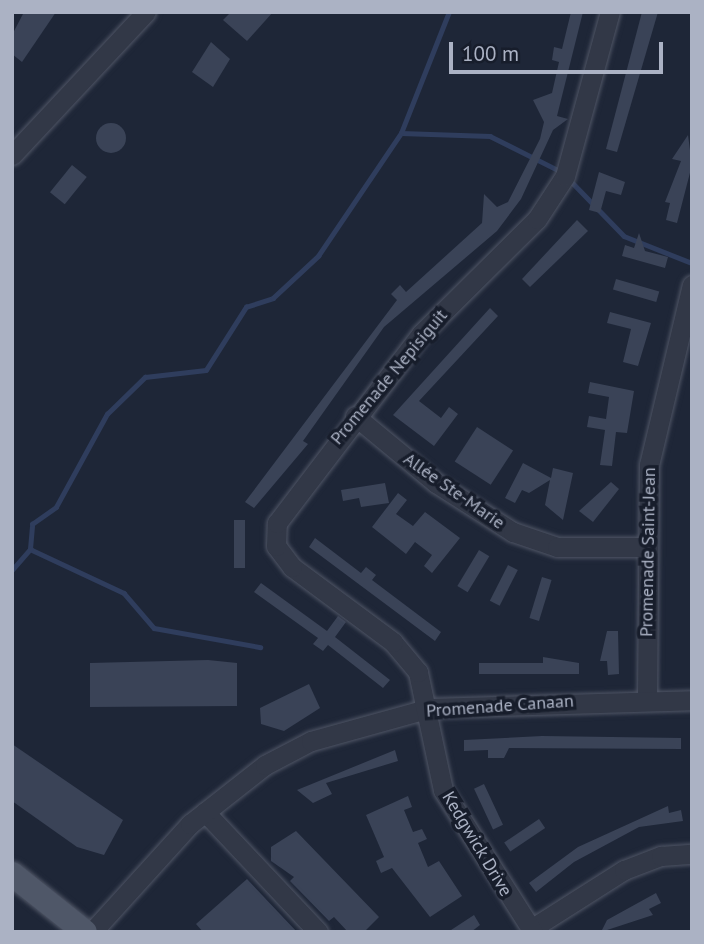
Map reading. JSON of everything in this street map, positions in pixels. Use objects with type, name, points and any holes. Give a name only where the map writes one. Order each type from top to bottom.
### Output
[{"type":"main road","points":[[12,874],[85,932]]},
{"type":"street","points":[[12,155],[146,12]]},
{"type":"street","name":"Promenade Nepisiguit","points":[[430,708],[418,672],[393,642],[292,567],[276,546],[276,523],[355,416],[421,334],[551,197],[565,176],[610,12]]},
{"type":"street","name":"Promenade Saint-Jean","points":[[647,699],[649,465],[692,285]]},
{"type":"street","name":"Allée Ste-Marie","points":[[355,416],[436,483],[513,532],[557,547],[648,547]]},
{"type":"street","name":"Promenade Canaan","points":[[92,932],[205,812],[265,765],[311,741],[430,708],[647,699],[692,700]]},
{"type":"street","name":"Kedgwick Drive","points":[[430,708],[443,790],[532,930]]},
{"type":"street","points":[[205,812],[318,932]]},
{"type":"street","points":[[532,930],[624,870],[661,856],[692,854]]},
{"type":"building","points":[[24,12],[56,12],[22,62],[12,54],[12,35]]},
{"type":"building","points":[[231,12],[273,12],[247,41],[223,20]]},
{"type":"building","points":[[571,12],[583,12],[557,116],[568,119],[553,130],[521,199],[497,231],[384,327],[303,441],[308,444],[254,508],[245,502],[397,300],[391,294],[400,285],[406,292],[482,223],[484,194],[497,207],[508,202],[540,139],[544,122],[533,100],[552,93],[559,62],[552,60],[554,47],[562,49]]},
{"type":"building","points":[[642,12],[658,12],[617,152],[606,149]]},
{"type":"building","points":[[211,42],[230,59],[213,87],[192,72]]},
{"type":"building","points":[[111,123],[122,127],[126,138],[122,149],[111,153],[100,149],[96,138],[100,127]]},
{"type":"building","points":[[688,135],[692,165],[677,223],[666,220],[670,203],[665,202],[681,161],[672,159]]},
{"type":"building","points":[[72,165],[87,177],[65,204],[50,192]]},
{"type":"building","points":[[599,172],[625,182],[621,195],[606,191],[600,213],[589,210]]},
{"type":"building","points":[[577,220],[588,231],[530,287],[522,279]]},
{"type":"building","points":[[639,233],[645,251],[668,257],[665,268],[622,256],[625,245],[634,248]]},
{"type":"building","points":[[616,279],[659,291],[656,302],[613,290]]},
{"type":"building","points":[[490,308],[498,316],[419,401],[441,418],[449,407],[458,414],[434,446],[393,415]]},
{"type":"building","points":[[610,312],[651,323],[638,366],[623,362],[631,329],[607,323]]},
{"type":"building","points":[[590,382],[634,391],[627,433],[616,432],[612,466],[600,465],[605,430],[587,427],[589,416],[606,419],[609,397],[588,393]]},
{"type":"building","points":[[477,427],[513,450],[491,485],[455,461]]},
{"type":"building","points":[[523,463],[551,478],[553,468],[573,473],[563,520],[545,505],[550,480],[529,493],[522,490],[515,503],[505,498]]},
{"type":"building","points":[[611,482],[619,489],[593,522],[579,511]]},
{"type":"building","points":[[385,483],[389,503],[361,507],[359,498],[343,501],[341,490]]},
{"type":"building","points":[[398,493],[407,500],[396,514],[413,526],[425,512],[460,538],[432,573],[424,566],[432,555],[415,542],[406,554],[372,527]]},
{"type":"building","points":[[234,520],[245,520],[245,568],[234,568]]},
{"type":"building","points":[[315,538],[361,573],[366,567],[376,575],[372,580],[441,632],[435,641],[309,547]]},
{"type":"building","points":[[479,550],[489,556],[468,592],[457,586]]},
{"type":"building","points":[[508,565],[518,570],[500,606],[490,601]]},
{"type":"building","points":[[542,577],[552,580],[539,621],[529,618]]},
{"type":"building","points":[[261,583],[327,631],[338,616],[346,622],[335,637],[390,680],[383,688],[328,645],[323,651],[313,644],[318,638],[254,592]]},
{"type":"building","points":[[607,631],[618,631],[619,674],[608,675],[607,661],[600,661]]},
{"type":"building","points":[[543,657],[579,663],[579,674],[479,674],[479,663],[543,663]]},
{"type":"building","points":[[208,660],[237,663],[237,706],[90,707],[90,663]]},
{"type":"building","points":[[309,684],[320,708],[284,731],[261,724],[260,708]]},
{"type":"building","points":[[542,736],[681,738],[681,749],[509,748],[504,758],[488,758],[488,750],[464,751],[464,740]]},
{"type":"building","points":[[12,744],[123,820],[104,855],[77,847],[12,801]]},
{"type":"building","points":[[395,750],[398,761],[326,783],[332,794],[313,803],[297,790]]},
{"type":"building","points":[[484,784],[503,825],[493,829],[474,789]]},
{"type":"building","points":[[408,796],[412,807],[404,810],[413,832],[422,829],[427,839],[418,843],[428,867],[439,861],[462,896],[430,917],[392,868],[381,873],[376,861],[384,857],[366,815]]},
{"type":"building","points":[[668,806],[669,813],[681,810],[683,821],[639,827],[574,862],[536,892],[529,883],[578,847]]},
{"type":"building","points":[[539,819],[545,828],[510,852],[504,842]]},
{"type":"building","points":[[296,831],[379,917],[364,932],[348,932],[334,917],[329,921],[290,881],[294,877],[271,861],[271,847]]},
{"type":"building","points":[[247,879],[297,932],[203,932],[196,924]]},
{"type":"building","points":[[656,893],[661,903],[649,909],[653,915],[601,932],[607,920]]},
{"type":"building","points":[[474,915],[480,925],[471,932],[448,932]]},
{"type":"waterway","points":[[30,549],[32,524],[56,507],[107,414],[145,377],[206,370],[246,307],[273,298],[318,256],[401,133],[449,12]]},
{"type":"waterway","points":[[401,133],[490,136],[560,171]]},
{"type":"waterway","points":[[569,179],[624,236],[692,263]]},
{"type":"waterway","points":[[30,549],[124,593],[154,628],[260,647]]},
{"type":"waterway","points":[[12,570],[30,549]]}]
